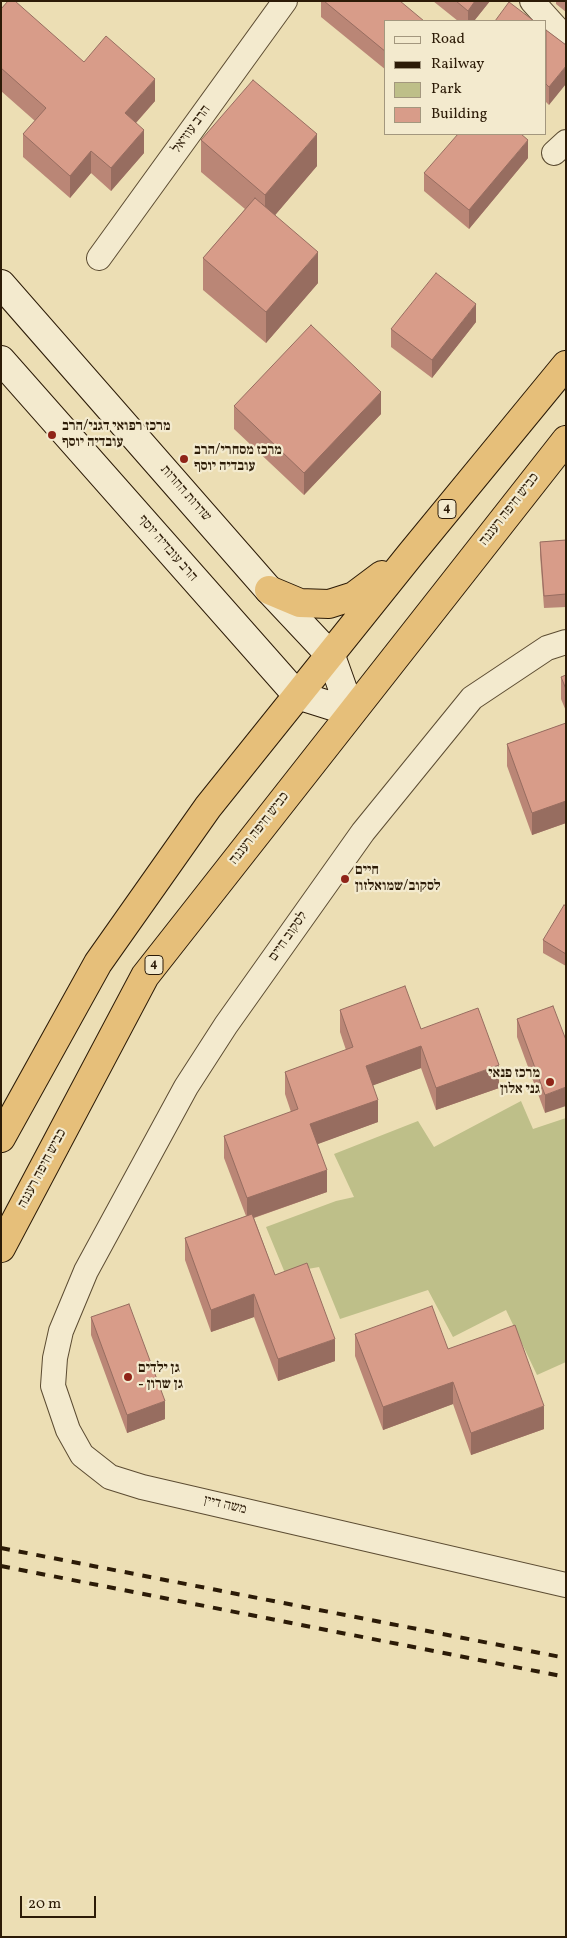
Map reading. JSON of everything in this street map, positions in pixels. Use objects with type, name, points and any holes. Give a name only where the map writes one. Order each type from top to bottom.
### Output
[{"type":"highway","name":"4","points":[[1,1138],[98,963],[208,807],[297,695],[331,656],[410,555],[566,365]]},
{"type":"highway","name":"כביש חיפה רעננה","points":[[1,1248],[145,976],[566,440]]},
{"type":"highway","points":[[269,590],[300,603],[329,604],[354,596],[410,555]]},
{"type":"main road","name":"שדרות החרות","points":[[1,284],[269,590],[331,656],[351,712]]},
{"type":"main road","name":"הרב עובדיה יוסף","points":[[1,360],[297,695]]},
{"type":"main road","points":[[297,695],[351,712]]},
{"type":"street","name":"הרב עוזיאל","points":[[99,258],[285,1]]},
{"type":"street","points":[[532,1],[566,39]]},
{"type":"street","name":"לסקוב חיים","points":[[86,1271],[186,1087],[226,1025],[363,832],[472,698],[556,645]]},
{"type":"street","name":"משה דיין","points":[[86,1271],[61,1331],[55,1358],[53,1386],[68,1430],[82,1455],[110,1477],[142,1488],[566,1585]]},
{"type":"green space","points":[[521,1101],[533,1129],[566,1118],[566,1362],[537,1375],[506,1310],[453,1337],[428,1290],[340,1319],[319,1267],[285,1273],[266,1227],[336,1201],[354,1197],[334,1154],[418,1121],[434,1147]]},
{"type":"building","points":[[8,1],[15,1],[84,62],[106,36],[155,79],[125,113],[144,130],[111,168],[91,151],[70,176],[23,134],[46,108],[1,68],[1,9]]},
{"type":"building","points":[[324,1],[400,1],[423,20],[384,20],[384,50]]},
{"type":"building","points":[[456,1],[475,1],[468,11]]},
{"type":"building","points":[[509,2],[533,20],[496,20]]},
{"type":"building","points":[[547,31],[566,45],[566,66],[549,87],[547,85]]},
{"type":"building","points":[[253,80],[317,134],[265,195],[201,140]]},
{"type":"building","points":[[457,135],[522,135],[528,140],[469,210],[424,173]]},
{"type":"building","points":[[255,198],[318,252],[266,312],[203,258]]},
{"type":"building","points":[[436,273],[476,304],[432,360],[391,329]]},
{"type":"building","points":[[311,325],[381,392],[304,473],[234,406]]},
{"type":"building","points":[[566,540],[566,594],[544,596],[540,542]]},
{"type":"building","points":[[566,675],[566,689],[561,677]]},
{"type":"building","points":[[566,723],[566,801],[532,813],[507,744]]},
{"type":"building","points":[[564,905],[566,906],[566,954],[543,940]]},
{"type":"building","points":[[405,986],[421,1029],[478,1008],[499,1065],[436,1088],[421,1046],[366,1066],[378,1100],[310,1124],[327,1170],[247,1198],[224,1136],[298,1109],[285,1072],[353,1047],[340,1010]]},
{"type":"building","name":"מרכז פנאי גני אלון","points":[[553,1006],[566,1040],[566,1087],[545,1095],[517,1019]]},
{"type":"building","points":[[252,1214],[275,1275],[307,1263],[335,1339],[278,1359],[254,1294],[211,1310],[185,1238]]},
{"type":"building","name":"גן ילדים - גן שרון","points":[[129,1304],[165,1401],[127,1415],[91,1317]]},
{"type":"building","points":[[432,1306],[448,1349],[515,1325],[544,1406],[471,1433],[453,1382],[383,1407],[355,1334]]},
{"type":"railway","points":[[1,1548],[566,1658]]},
{"type":"railway","points":[[1,1566],[566,1677]]},
{"type":"place","name":"מרכז רפואי דגני/הרב עובדיה יוסף","points":[[52,435]]},
{"type":"place","name":"מרכז מסחרי/הרב עובדיה יוסף","points":[[184,459]]},
{"type":"place","name":"חיים לסקוב/שמואלזון","points":[[345,879]]},
{"type":"place","name":"מרכז פנאי גני אלון","points":[[550,1082]]},
{"type":"place","name":"גן ילדים - גן שרון","points":[[128,1377]]}]
